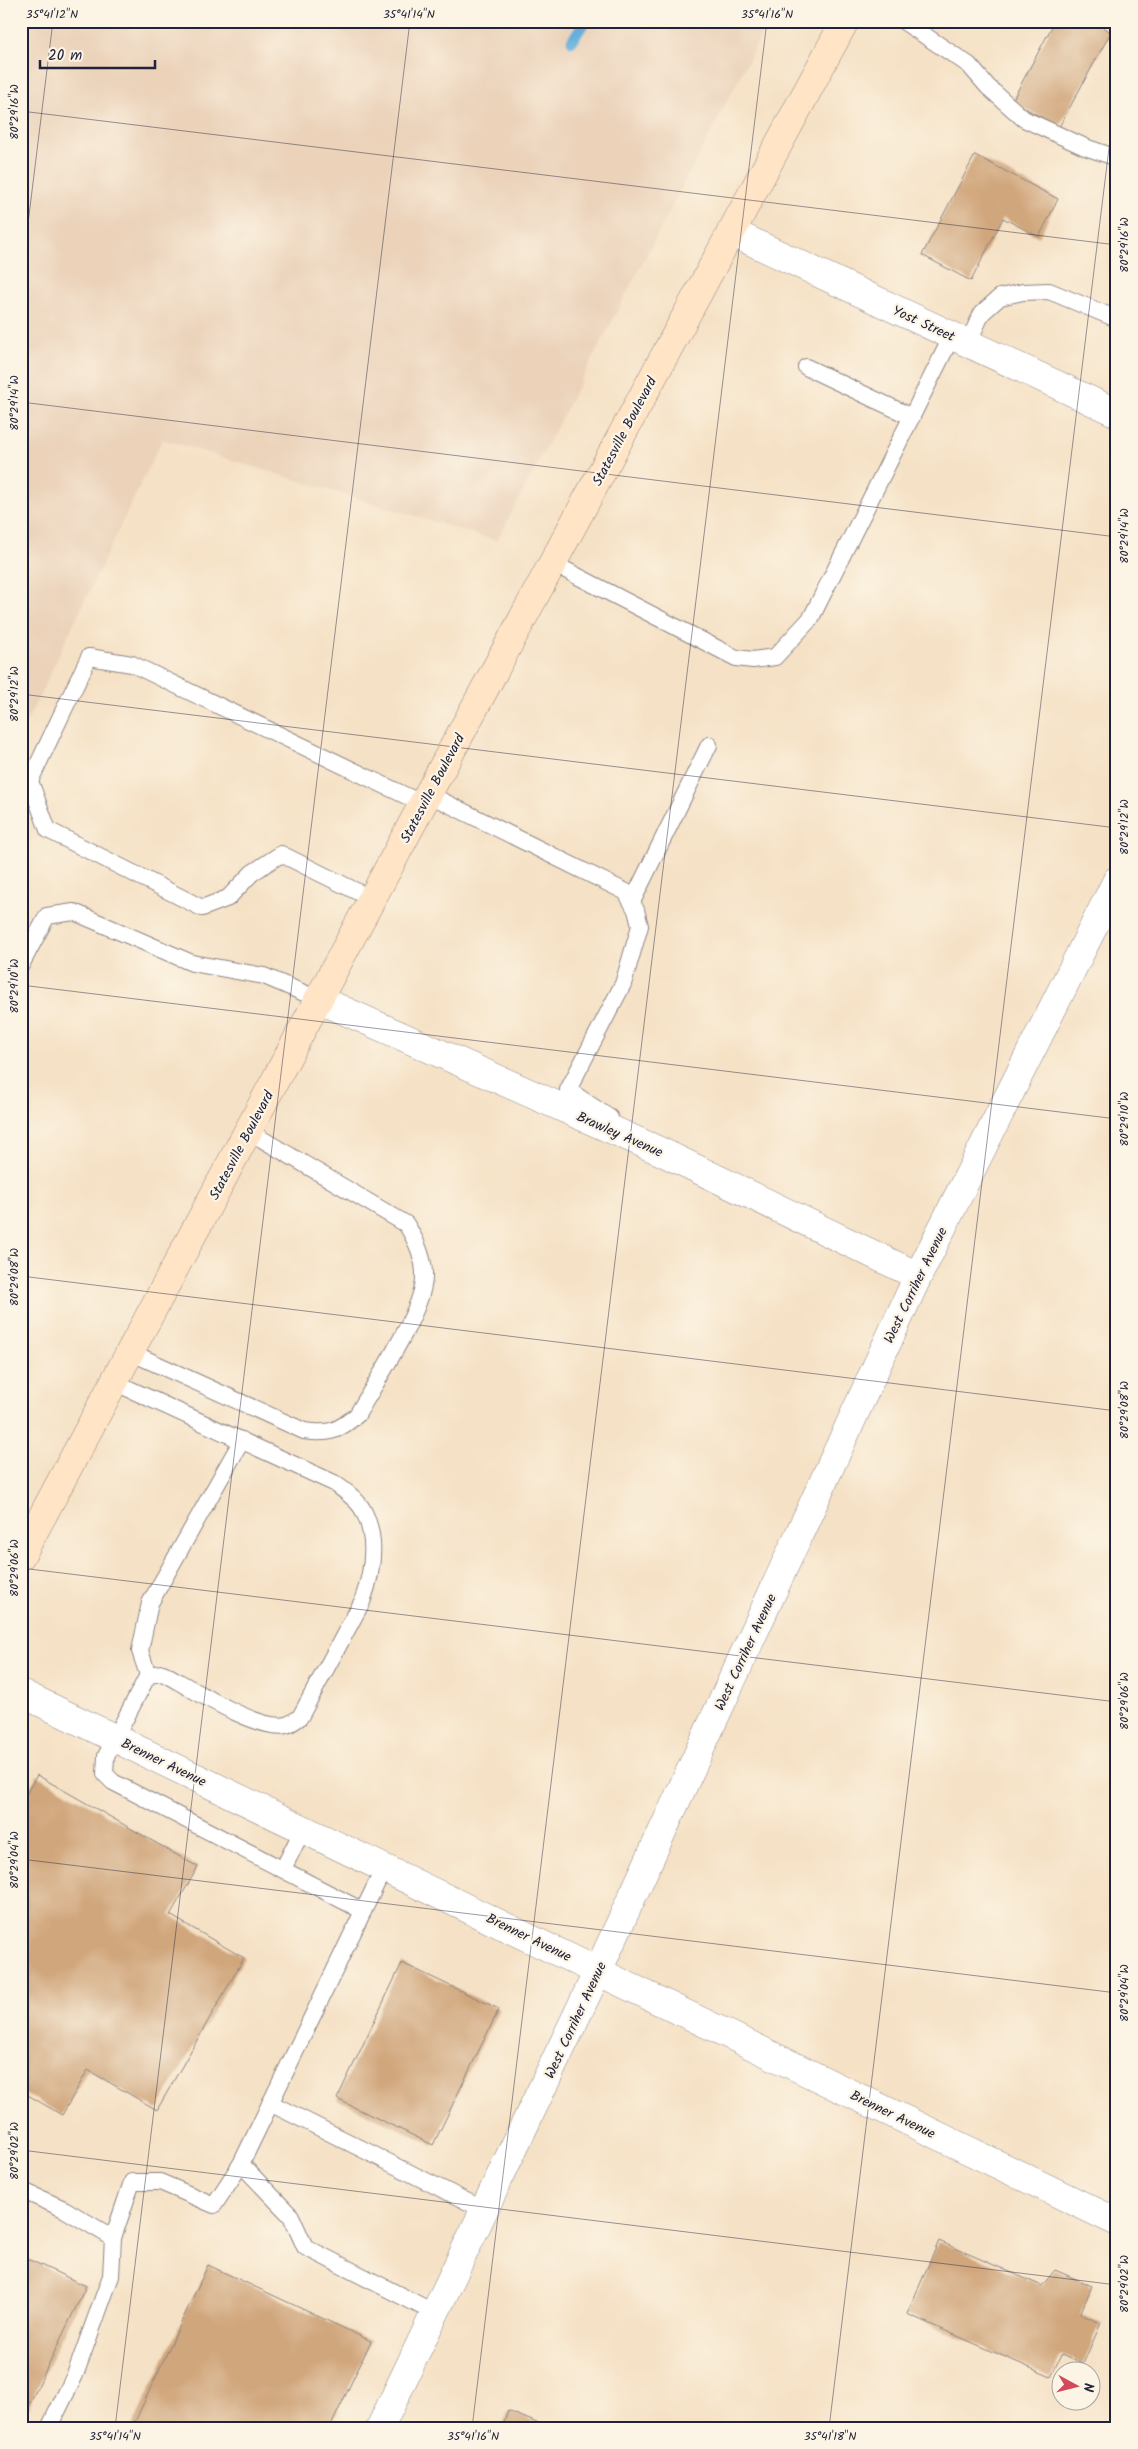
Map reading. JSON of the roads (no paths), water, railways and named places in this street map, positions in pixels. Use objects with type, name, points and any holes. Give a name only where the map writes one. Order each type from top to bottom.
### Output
[{"type":"main road","name":"Statesville Boulevard","points":[[21,1556],[318,999],[845,21]]},
{"type":"street","name":"Yost Street","points":[[730,232],[1117,413]]},
{"type":"street","name":"West Corriher Avenue","points":[[380,2428],[598,1971],[918,1276],[1117,880]]},
{"type":"street","name":"Brawley Avenue","points":[[318,999],[662,1152],[918,1276]]},
{"type":"street","name":"Brenner Avenue","points":[[21,1693],[1117,2222]]},
{"type":"lane","points":[[903,21],[969,64],[988,87],[1024,118],[1085,147],[1117,158]]},
{"type":"lane","points":[[552,564],[736,658],[753,660],[776,657],[810,618],[912,417],[960,340],[982,313],[1000,297],[1023,292],[1049,291],[1117,319]]},
{"type":"lane","points":[[806,366],[912,417]]},
{"type":"lane","points":[[372,900],[282,854],[252,873],[228,898],[202,908],[48,830],[30,782],[89,657],[132,664],[626,892],[636,910],[640,926],[623,984],[568,1090],[662,1152]]},
{"type":"lane","points":[[632,902],[709,745]]},
{"type":"lane","points":[[21,966],[47,916],[74,912],[192,963],[264,976],[318,999]]},
{"type":"lane","points":[[130,1352],[304,1431],[323,1434],[341,1428],[357,1415],[420,1301],[424,1277],[419,1246],[406,1224],[248,1131]]},
{"type":"lane","points":[[114,1382],[334,1483],[349,1494],[362,1509],[373,1546],[370,1582],[362,1602],[300,1717],[287,1725],[273,1725],[248,1719],[164,1673],[148,1675]]},
{"type":"lane","points":[[242,1440],[150,1603],[140,1651],[148,1675],[106,1756],[105,1774],[113,1782],[363,1911]]},
{"type":"lane","points":[[283,1869],[303,1829]]},
{"type":"lane","points":[[49,2428],[75,2375],[111,2276],[113,2238],[132,2182],[160,2182],[214,2205],[241,2164],[384,1868]]},
{"type":"lane","points":[[270,2102],[484,2210]]},
{"type":"lane","points":[[241,2164],[291,2216],[305,2247],[435,2313]]},
{"type":"lane","points":[[21,2190],[64,2209],[113,2238]]},
{"type":"waterway","points":[[572,41],[585,21]]}]
